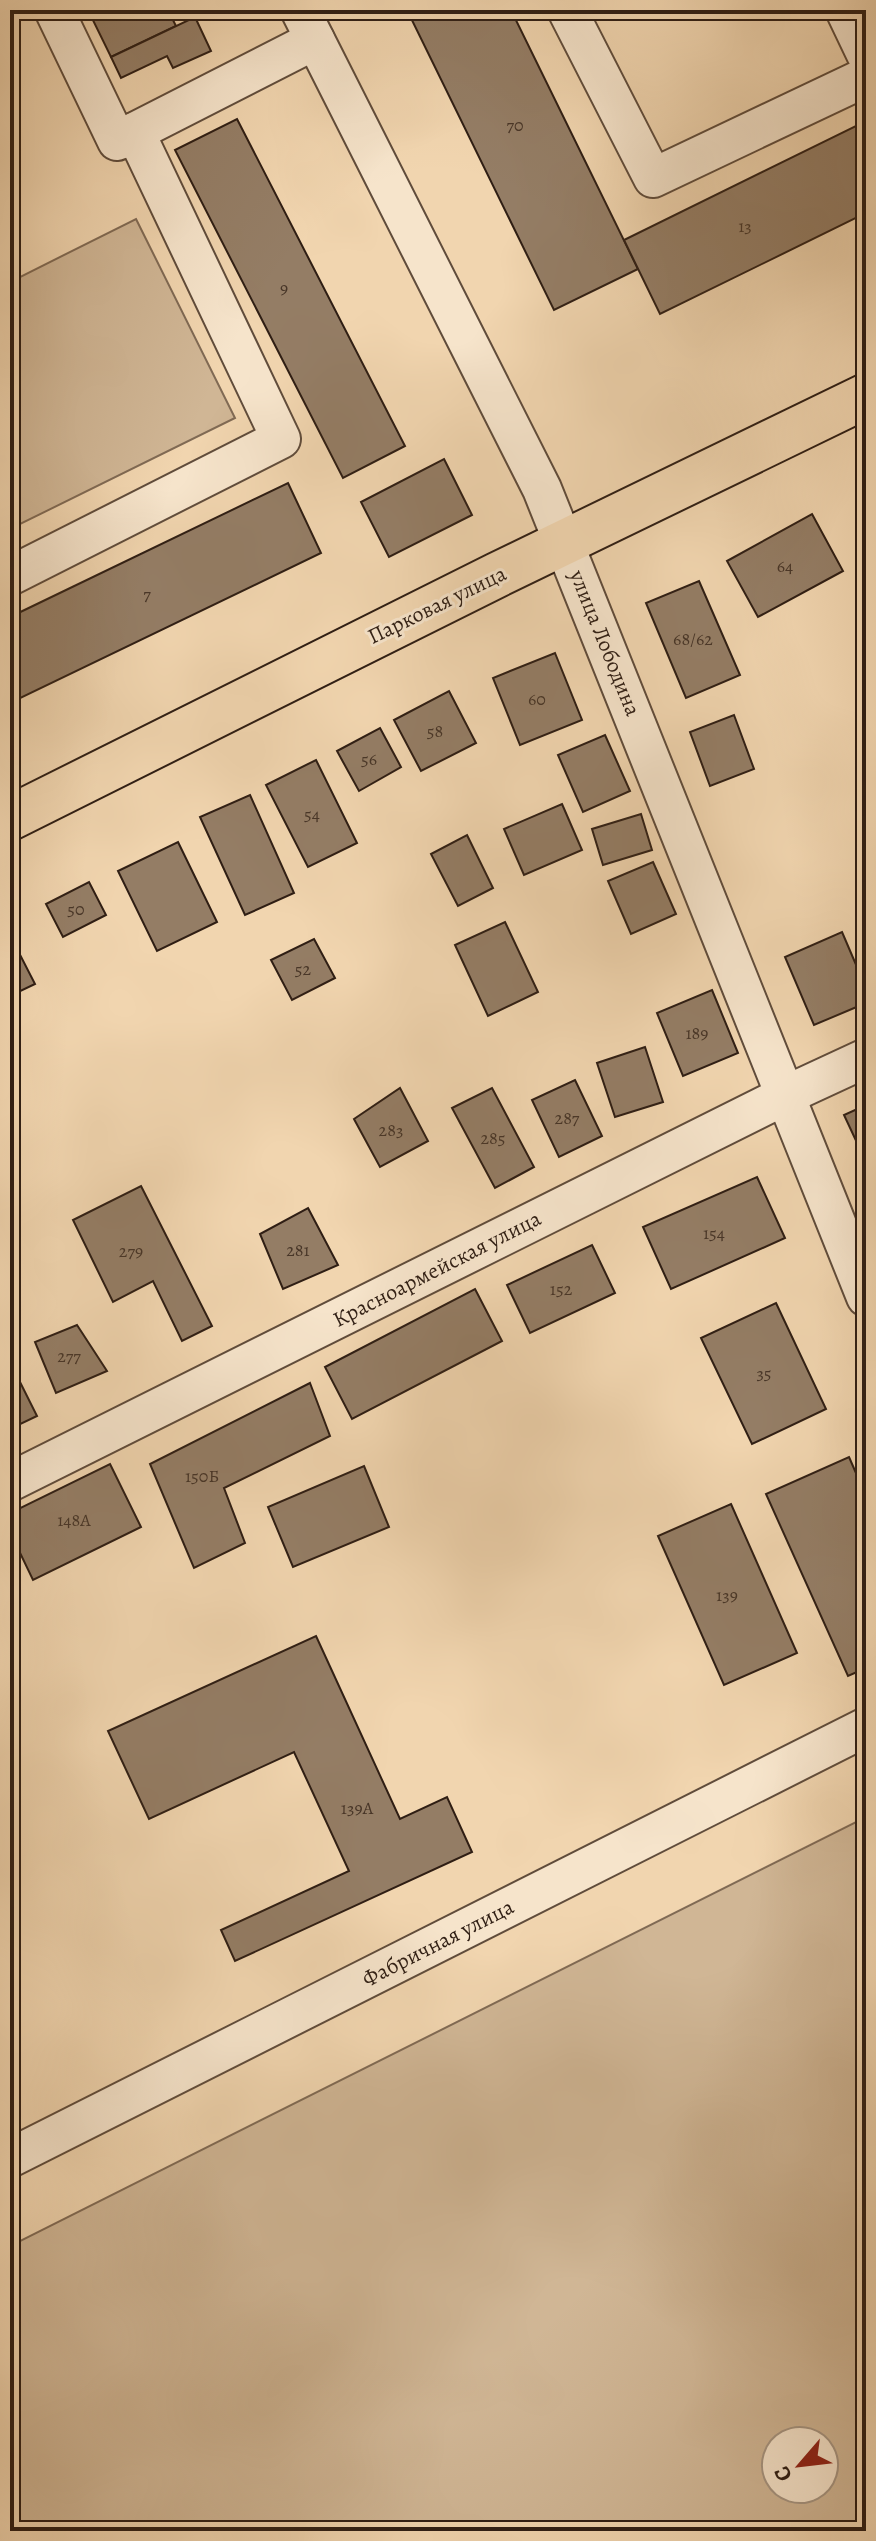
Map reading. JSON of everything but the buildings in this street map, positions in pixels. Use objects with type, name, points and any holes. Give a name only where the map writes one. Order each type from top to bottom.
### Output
[{"type":"main road","name":"Парковая улица","points":[[10,818],[866,396]]},
{"type":"street","points":[[54,10],[117,141],[308,25]]},
{"type":"street","points":[[567,10],[653,178],[866,77]]},
{"type":"street","points":[[845,10],[866,54]]},
{"type":"street","name":"улица Лободина","points":[[308,25],[542,489],[866,1297]]},
{"type":"street","points":[[10,576],[281,439],[135,132]]},
{"type":"street","name":"Красноармейская улица","points":[[10,1482],[866,1058]]},
{"type":"street","name":"Фабричная улица","points":[[10,2158],[866,1727]]},
{"type":"shaded area","points":[[136,219],[235,418],[10,529],[10,282]]},
{"type":"shaded area","points":[[866,1817],[866,2531],[10,2531],[10,2246]]}]
